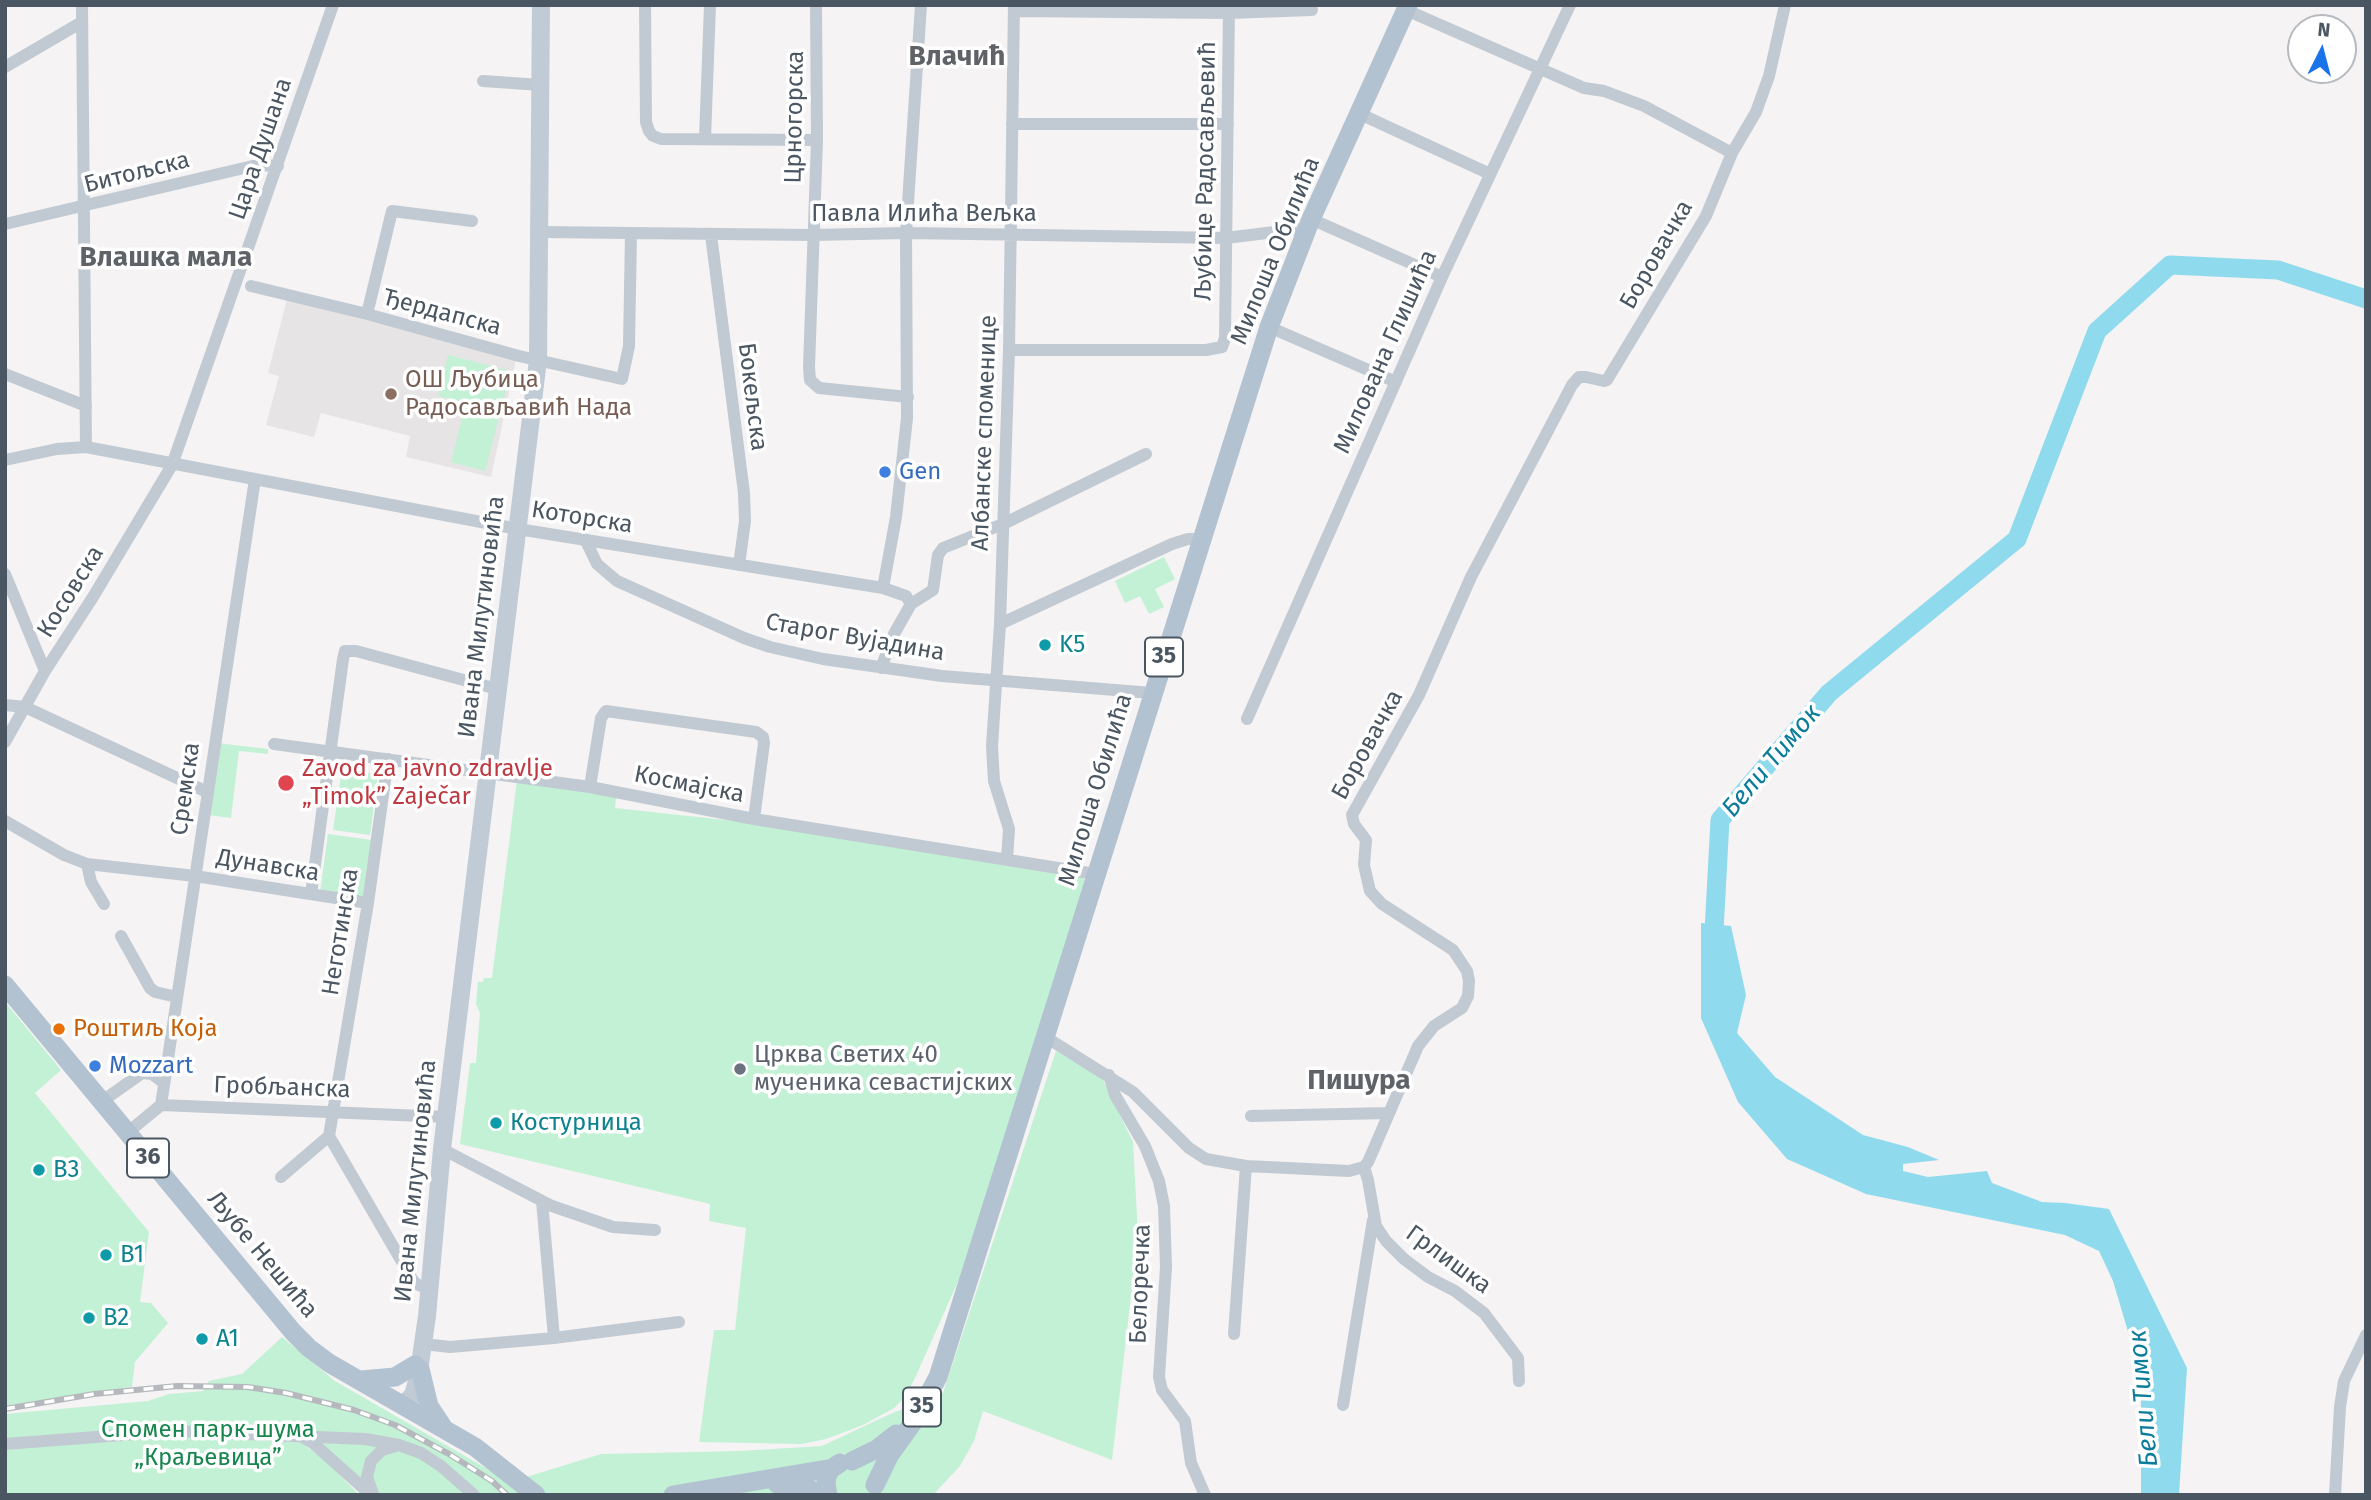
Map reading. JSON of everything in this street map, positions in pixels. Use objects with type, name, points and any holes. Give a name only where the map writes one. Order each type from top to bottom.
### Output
[{"type":"main road","name":"Милоша Обилића","points":[[874,1490],[889,1456],[926,1402],[938,1377],[1269,327],[1309,224],[1407,8]]},
{"type":"main road","name":"Љубе Нешића","points":[[5,985],[293,1332],[318,1355],[487,1455],[536,1495]]},
{"type":"main road","name":"Милоша Обилића","points":[[852,1461],[877,1449],[901,1429],[926,1390],[956,1322]]},
{"type":"main road","points":[[359,1380],[395,1377],[420,1359],[429,1406],[443,1428]]},
{"type":"main road","name":"35","points":[[673,1495],[833,1468],[852,1461],[867,1468],[873,1478],[874,1490]]},
{"type":"main road","name":"35","points":[[744,1483],[791,1484],[826,1495],[826,1479],[833,1468]]},
{"type":"street","points":[[82,5],[86,447]]},
{"type":"street","name":"Цара Душана","points":[[172,464],[333,5]]},
{"type":"street","name":"Ивана Милутиновића","points":[[401,1404],[401,1386],[420,1359],[442,1149],[538,360],[541,5]]},
{"type":"street","points":[[645,5],[646,122],[653,136],[661,139],[817,140]]},
{"type":"street","points":[[705,138],[710,5]]},
{"type":"street","name":"Црногорска","points":[[817,5],[817,140],[810,380],[819,388],[908,397]]},
{"type":"street","points":[[883,588],[898,499],[908,397],[906,233],[921,5]]},
{"type":"street","name":"Милована Глишића","points":[[1247,719],[1442,277],[1570,5]]},
{"type":"street","name":"Боровачка","points":[[1364,1167],[1418,1046],[1434,1026],[1462,1008],[1468,996],[1469,981],[1467,971],[1453,950],[1382,904],[1370,891],[1364,866],[1366,841],[1354,824],[1352,815],[1419,695],[1471,577],[1572,385],[1579,377],[1604,381],[1612,374],[1706,216],[1732,153],[1756,112],[1769,76],[1785,5]]},
{"type":"street","points":[[1014,8],[1312,10]]},
{"type":"street","name":"Албанске споменице","points":[[1007,859],[1007,819],[992,767],[1000,624],[1009,351],[1014,8]]},
{"type":"street","points":[[1407,8],[1539,70],[1584,88],[1604,91],[1644,106],[1732,153]]},
{"type":"street","name":"Љубице Радосављевић","points":[[1009,351],[1222,347],[1225,338],[1229,9]]},
{"type":"street","points":[[5,66],[82,22]]},
{"type":"street","points":[[482,81],[541,85]]},
{"type":"street","points":[[1360,114],[1490,174]]},
{"type":"street","points":[[1012,124],[1228,124]]},
{"type":"street","name":"Битољска","points":[[5,224],[257,165],[278,166]]},
{"type":"street","points":[[367,314],[390,213],[393,210],[472,221]]},
{"type":"street","points":[[1309,224],[1442,277]]},
{"type":"street","name":"Павла Илића Вељка","points":[[541,232],[711,235],[906,233],[1226,238],[1309,224]]},
{"type":"street","name":"Ђердапска","points":[[251,286],[622,379],[629,346],[631,233]]},
{"type":"street","name":"Бокељска","points":[[711,235],[744,493],[745,521],[739,565]]},
{"type":"street","points":[[1269,327],[1396,383]]},
{"type":"street","points":[[5,374],[86,406]]},
{"type":"street","name":"Которска","points":[[5,460],[57,449],[86,447],[518,529],[883,588],[906,596],[911,604]]},
{"type":"street","points":[[881,668],[890,642],[911,604],[933,590],[939,555],[943,548],[1003,524],[1146,454]]},
{"type":"street","name":"Косовска","points":[[5,742],[45,671],[133,533],[172,464]]},
{"type":"street","name":"Сремска","points":[[161,1105],[255,479]]},
{"type":"street","name":"Старог Вујадина","points":[[585,539],[591,556],[609,576],[744,638],[786,651],[881,668],[1152,694]]},
{"type":"street","points":[[1000,624],[1172,544],[1188,539],[1201,539]]},
{"type":"street","points":[[5,574],[45,671]]},
{"type":"street","name":"Неготинска","points":[[311,894],[345,651],[356,650],[497,689]]},
{"type":"street","points":[[5,705],[25,707],[207,792]]},
{"type":"street","points":[[590,787],[601,718],[610,710],[757,732],[763,737],[764,743],[754,819]]},
{"type":"street","name":"Космајска","points":[[274,744],[590,787],[754,819],[1095,874]]},
{"type":"street","name":"Неготинска","points":[[329,1136],[368,903],[388,759]]},
{"type":"street","name":"Дунавска","points":[[5,821],[64,855],[87,863],[195,876],[368,903]]},
{"type":"street","points":[[87,863],[91,882],[104,904]]},
{"type":"street","points":[[121,936],[150,988],[155,992],[177,997]]},
{"type":"street","points":[[1044,1036],[1133,1092],[1200,1155],[1213,1161],[1246,1166],[1349,1171],[1364,1167]]},
{"type":"street","points":[[101,1102],[142,1073],[152,1074],[164,1083]]},
{"type":"street","name":"Белоречка","points":[[1108,1075],[1115,1095],[1153,1162],[1159,1181],[1164,1206],[1167,1267],[1158,1377],[1161,1390],[1185,1421],[1191,1462],[1205,1495]]},
{"type":"street","points":[[127,1133],[161,1105]]},
{"type":"street","name":"Гробљанска","points":[[161,1105],[446,1117]]},
{"type":"street","points":[[1251,1116],[1389,1113]]},
{"type":"street","points":[[281,1177],[329,1136],[412,1279],[416,1284],[429,1289]]},
{"type":"street","points":[[442,1149],[542,1201],[613,1227],[655,1230]]},
{"type":"street","points":[[1234,1334],[1246,1166]]},
{"type":"street","name":"Грлишка","points":[[1364,1167],[1373,1216],[1386,1241],[1428,1277],[1485,1313],[1518,1359],[1520,1381]]},
{"type":"street","points":[[542,1201],[554,1338]]},
{"type":"street","points":[[1343,1405],[1373,1216]]},
{"type":"street","points":[[420,1359],[450,1347],[554,1338],[679,1322]]},
{"type":"street","points":[[2335,1495],[2342,1394],[2355,1354],[2366,1335]]},
{"type":"street","points":[[5,1444],[174,1431],[365,1439],[414,1449],[432,1459],[474,1495]]},
{"type":"street","points":[[295,1435],[313,1443],[372,1495]]},
{"type":"street","points":[[372,1495],[367,1477],[371,1461],[382,1450],[399,1445]]},
{"type":"shaded area","name":"ОШ Љубица Радосављавић Нада","points":[[287,299],[516,360],[491,477],[406,457],[410,436],[321,413],[314,437],[266,425],[279,376],[268,373]]},
{"type":"green space","points":[[448,355],[511,371],[485,471],[451,462],[466,403],[438,396]]},
{"type":"green space","points":[[1164,557],[1175,579],[1155,589],[1164,607],[1149,614],[1140,596],[1125,603],[1115,581]]},
{"type":"green space","points":[[217,743],[268,749],[268,754],[239,751],[231,818],[208,815]]},
{"type":"green space","points":[[342,769],[378,774],[370,835],[333,830]]},
{"type":"green space","points":[[517,780],[616,797],[615,808],[735,821],[1082,877],[1086,881],[960,1277],[915,1378],[905,1397],[894,1408],[863,1425],[826,1439],[802,1444],[699,1442],[714,1330],[735,1330],[746,1228],[709,1221],[710,1204],[460,1144],[470,1063],[476,1063],[480,1013],[476,1004],[478,982],[483,982],[484,978],[492,978]]},
{"type":"green space","points":[[328,834],[372,840],[364,899],[320,893]]},
{"type":"green space","points":[[5,1002],[61,1070],[35,1093],[149,1232],[140,1302],[151,1303],[168,1323],[135,1362],[132,1387],[5,1406]]},
{"type":"green space","name":"Спомен парк-шума „Краљевица”","points":[[1056,1051],[1102,1078],[1133,1142],[1138,1236],[1112,1460],[983,1411],[974,1441],[960,1466],[933,1495],[372,1495],[356,1474],[302,1443],[327,1462],[359,1495],[5,1495],[5,1414],[148,1401],[169,1394],[203,1391],[209,1381],[242,1374],[282,1337],[335,1381],[510,1482],[601,1454],[822,1446],[943,1393]]},
{"type":"water","points":[[1701,923],[1731,926],[1746,995],[1737,1033],[1775,1077],[1863,1135],[1908,1147],[1939,1160],[1903,1164],[1903,1171],[1928,1177],[1987,1171],[1992,1183],[2042,1202],[2109,1209],[2187,1368],[2179,1495],[2141,1495],[2141,1375],[2113,1281],[2099,1251],[2065,1235],[1866,1194],[1787,1159],[1738,1102],[1701,1018]]},
{"type":"waterway","name":"Бели Тимок","points":[[1713,950],[1720,820],[1829,693],[2017,539],[2097,331],[2170,265],[2278,270],[2366,299]]},
{"type":"railway","points":[[5,1409],[94,1394],[177,1386],[248,1387],[286,1393],[354,1410],[395,1425],[449,1454],[492,1481],[507,1495]]},
{"type":"place","name":"ОШ Љубица Радосављавић Нада","points":[[391,394]]},
{"type":"place","name":"Gen","points":[[885,472]]},
{"type":"place","name":"K5","points":[[1045,645]]},
{"type":"place","name":"Zavod za javno zdravlje „Timok” Zaječar","points":[[286,783]]},
{"type":"place","name":"Роштиљ Која","points":[[59,1029]]},
{"type":"place","name":"Mozzart","points":[[95,1066]]},
{"type":"place","name":"Црква Светих 40 мученика севастијских","points":[[740,1069]]},
{"type":"place","name":"Костурница","points":[[496,1123]]},
{"type":"place","name":"B3","points":[[39,1170]]},
{"type":"place","name":"B1","points":[[106,1255]]},
{"type":"place","name":"B2","points":[[89,1318]]},
{"type":"place","name":"A1","points":[[202,1339]]},
{"type":"district","name":"Влачић","points":[[957,57]]},
{"type":"district","name":"Влашка мала","points":[[166,258]]},
{"type":"district","name":"Пишура","points":[[1359,1081]]}]
